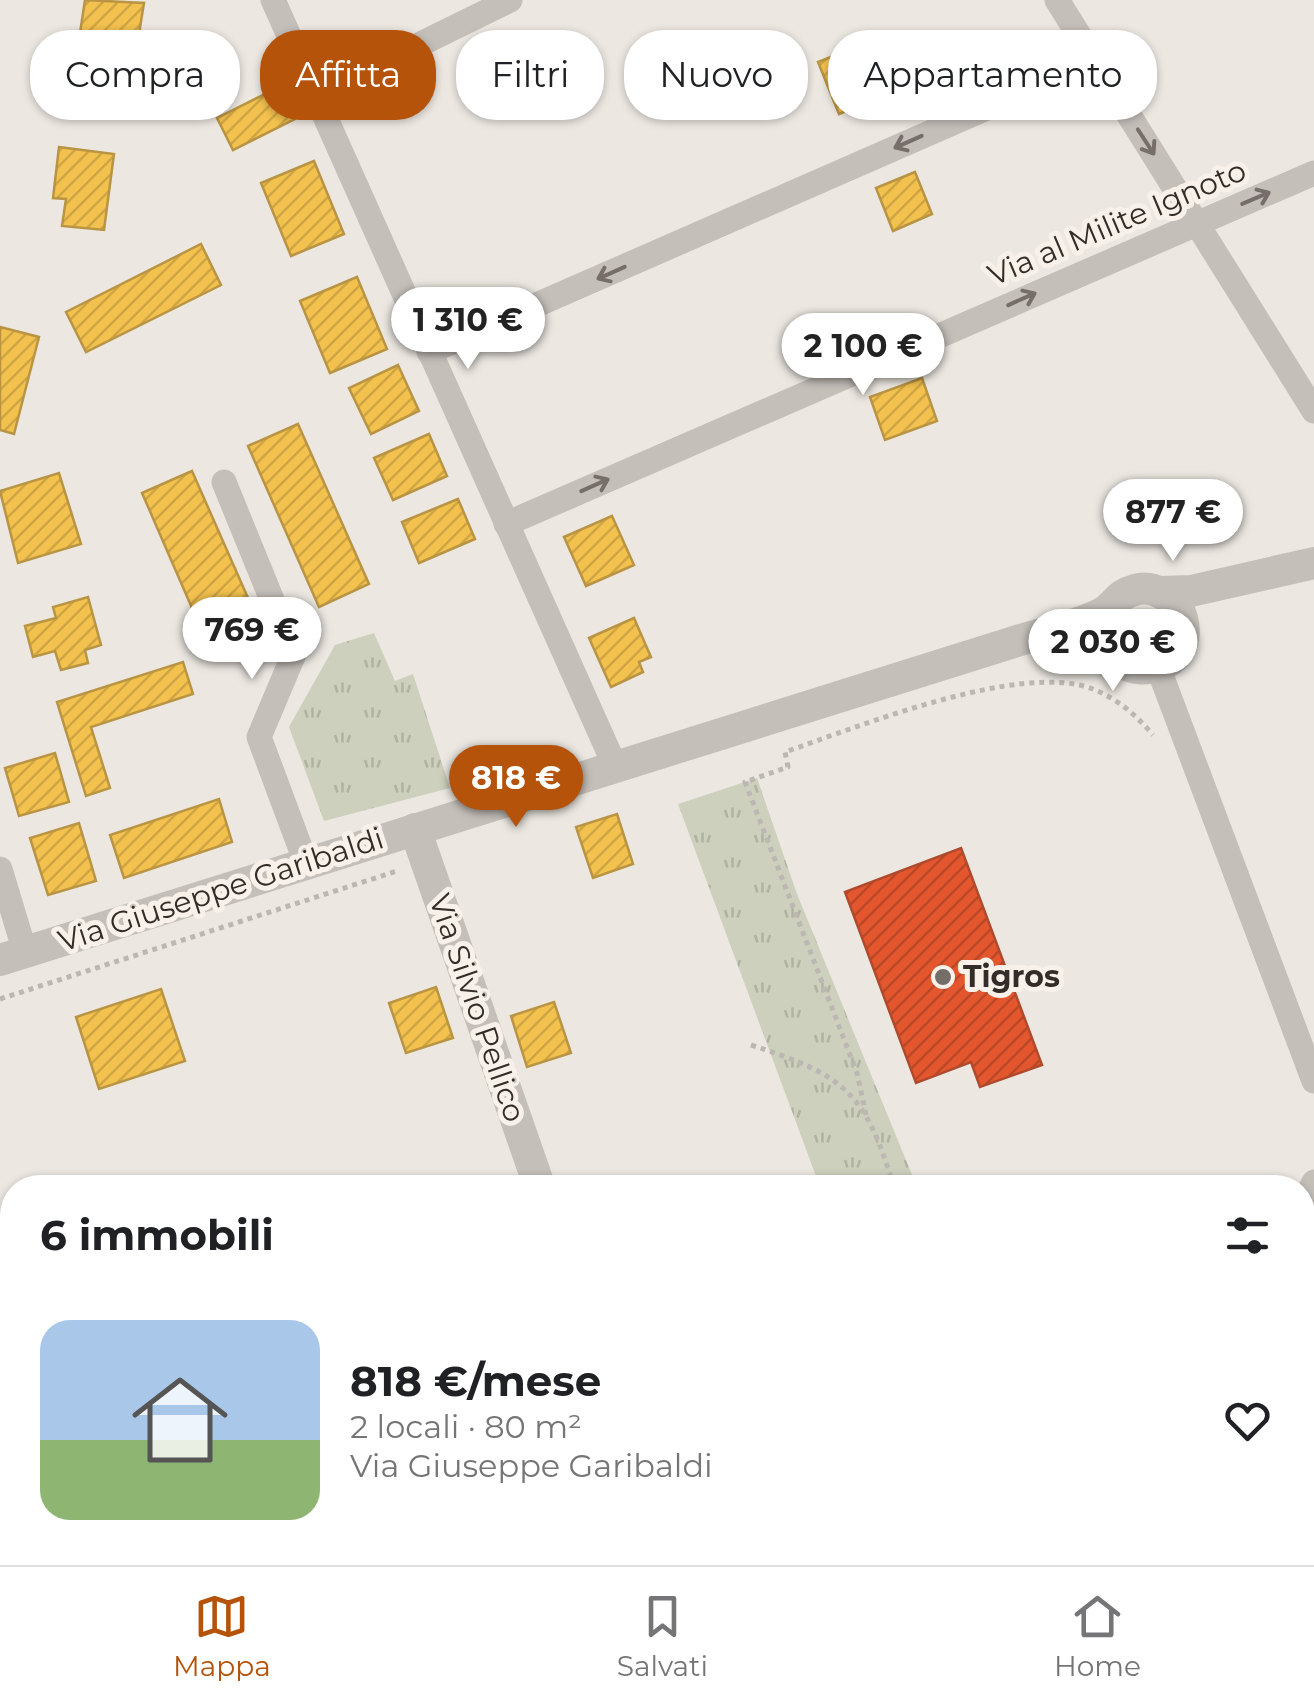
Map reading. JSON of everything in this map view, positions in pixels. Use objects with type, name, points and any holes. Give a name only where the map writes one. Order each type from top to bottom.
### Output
[{"type":"street","points":[[273,0],[287,30]]},
{"type":"street","points":[[436,36],[510,0]]},
{"type":"street","points":[[1057,0],[1076,30]]},
{"type":"street","points":[[328,120],[615,766]]},
{"type":"street","points":[[430,352],[958,120]]},
{"type":"street","points":[[1133,120],[1314,411]]},
{"type":"street","name":"Via al Milite Ignoto","points":[[506,524],[1314,174]]},
{"type":"street","points":[[224,482],[294,654],[259,737],[306,863]]},
{"type":"street","name":"Via Giuseppe Garibaldi","points":[[13,956],[1014,642],[1107,626],[1128,592],[1141,588],[1191,591],[1314,563]]},
{"type":"street","name":"Via Giuseppe Garibaldi","points":[[1168,660],[1201,608],[1253,574]]},
{"type":"street","points":[[1160,592],[1177,606],[1168,660],[1182,734],[1314,1082]]},
{"type":"street","points":[[1107,626],[1126,666],[1168,660]]},
{"type":"street","name":"Via Silvio Pellico","points":[[415,829],[535,1175]]},
{"type":"street","points":[[0,869],[13,956]]},
{"type":"path","points":[[889,1175],[866,1115],[857,1072],[745,782],[788,768],[784,752],[992,688],[1088,687],[1127,706],[1159,742],[1182,734]]},
{"type":"path","points":[[0,1000],[426,861]]},
{"type":"path","points":[[752,1045],[829,1074],[866,1115]]},
{"type":"green space","points":[[374,633],[395,681],[413,674],[450,788],[324,821],[289,727],[335,645]]},
{"type":"green space","points":[[757,778],[797,894],[912,1175],[816,1175],[678,804]]},
{"type":"building: Abitazioni","points":[[85,0],[144,3],[140,30],[80,30]]},
{"type":"building: Abitazioni","points":[[828,58],[828,87],[818,62]]},
{"type":"building: Abitazioni","points":[[260,96],[260,120],[293,120],[233,150],[218,120],[240,120],[240,106]]},
{"type":"building: Abitazioni","points":[[59,147],[114,154],[104,230],[62,226],[66,199],[53,198]]},
{"type":"building: Abitazioni","points":[[314,161],[344,234],[291,256],[261,183]]},
{"type":"building: Abitazioni","points":[[915,172],[932,214],[893,231],[876,188]]},
{"type":"building: Abitazioni","points":[[201,244],[221,285],[86,352],[66,312]]},
{"type":"building: Abitazioni","points":[[357,277],[387,349],[330,373],[300,301]]},
{"type":"building: Abitazioni","points":[[0,327],[39,337],[14,434],[0,430]]},
{"type":"building: Abitazioni","points":[[398,365],[419,411],[371,434],[349,388]]},
{"type":"building: Abitazioni","points":[[922,378],[937,421],[885,440],[870,397]]},
{"type":"building: Abitazioni","points":[[298,424],[369,584],[319,607],[248,446]]},
{"type":"building: Abitazioni","points":[[429,434],[447,476],[393,500],[374,458]]},
{"type":"building: Abitazioni","points":[[192,471],[263,632],[212,654],[142,493]]},
{"type":"building: Abitazioni","points":[[59,473],[81,544],[18,563],[0,491]]},
{"type":"building: Abitazioni","points":[[458,499],[475,539],[419,563],[402,522]]},
{"type":"building: Abitazioni","points":[[612,516],[634,565],[586,586],[564,537]]},
{"type":"building: Abitazioni","points":[[88,597],[101,645],[85,650],[88,663],[61,670],[55,651],[33,657],[25,626],[56,618],[53,607]]},
{"type":"building: Abitazioni","points":[[634,618],[651,657],[639,662],[643,672],[611,687],[589,638]]},
{"type":"building: Abitazioni","points":[[183,662],[193,694],[91,727],[110,788],[86,796],[57,702]]},
{"type":"building: Abitazioni","points":[[55,753],[69,802],[19,816],[5,768]]},
{"type":"building: Abitazioni","points":[[219,799],[232,842],[124,878],[110,835]]},
{"type":"building: Abitazioni","points":[[617,814],[633,864],[593,878],[576,827]]},
{"type":"building: Abitazioni","points":[[79,823],[96,881],[48,895],[30,838]]},
{"type":"building: Abitazioni","points":[[436,987],[453,1038],[406,1053],[389,1003]]},
{"type":"building: Abitazioni","points":[[161,989],[185,1061],[99,1089],[76,1017]]},
{"type":"building: Abitazioni","points":[[554,1002],[571,1053],[527,1067],[511,1016]]},
{"type":"building: Negozi","name":"Tigros","points":[[961,848],[1042,1065],[980,1087],[971,1062],[916,1083],[845,892]]},
{"type":"place","name":"Tigros","points":[[943,977]]}]
